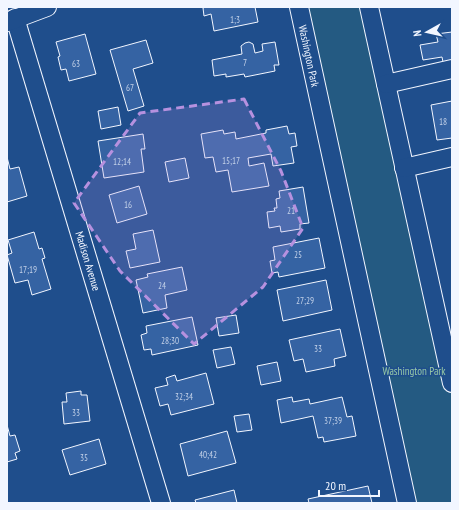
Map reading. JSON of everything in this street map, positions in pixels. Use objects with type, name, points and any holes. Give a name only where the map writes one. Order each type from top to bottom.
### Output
[{"type":"street","points":[[11,20],[47,7]]},
{"type":"street","name":"Washington Park","points":[[299,7],[407,503]]},
{"type":"street","points":[[369,7],[404,168],[448,343],[452,382]]},
{"type":"street","name":"Madison Avenue","points":[[11,20],[161,503]]},
{"type":"street","points":[[386,84],[452,69]]},
{"type":"street","points":[[404,168],[452,157]]},
{"type":"highlighted area","points":[[244,99],[281,171],[303,228],[263,287],[194,344],[120,271],[74,203],[140,113]]},
{"type":"green space","name":"Washington Park","points":[[299,7],[369,7],[452,383],[452,503],[407,503]]},
{"type":"building","points":[[255,7],[258,22],[214,31],[211,14],[204,16],[203,8]]},
{"type":"building","points":[[452,32],[452,61],[443,62],[442,57],[423,60],[420,45],[438,42],[436,34]]},
{"type":"building","points":[[85,34],[96,74],[69,81],[66,69],[61,70],[58,57],[60,56],[56,42]]},
{"type":"building","points":[[146,40],[153,63],[133,69],[144,106],[128,111],[110,50]]},
{"type":"building","points":[[249,42],[253,44],[255,53],[263,51],[262,44],[275,42],[279,65],[274,65],[275,71],[245,77],[244,74],[226,77],[226,74],[214,76],[212,60],[242,54],[241,46]]},
{"type":"building","points":[[452,101],[452,138],[437,140],[431,105]]},
{"type":"building","points":[[118,107],[121,125],[101,129],[98,111]]},
{"type":"building","points":[[287,126],[289,134],[295,133],[297,146],[291,147],[294,163],[273,166],[271,154],[248,158],[249,166],[264,163],[269,186],[232,192],[228,170],[216,172],[213,157],[205,158],[201,134],[223,130],[224,134],[235,132],[236,139],[266,133],[266,130]]},
{"type":"building","points":[[143,134],[145,149],[141,149],[144,172],[104,178],[98,141]]},
{"type":"building","points":[[7,157],[10,169],[19,167],[27,196],[7,202]]},
{"type":"building","points":[[185,158],[189,178],[169,182],[165,162]]},
{"type":"building","points":[[139,186],[147,214],[117,223],[109,195]]},
{"type":"building","points":[[303,187],[309,223],[300,224],[300,229],[281,232],[280,226],[269,228],[267,212],[275,211],[274,208],[277,208],[276,199],[280,198],[279,191]]},
{"type":"building","points":[[153,230],[160,262],[130,268],[126,251],[136,249],[133,234]]},
{"type":"building","points":[[34,232],[39,249],[42,248],[45,258],[42,259],[51,289],[32,295],[28,280],[15,283],[7,255],[12,253],[8,240]]},
{"type":"building","points":[[319,238],[325,268],[279,277],[278,272],[272,273],[270,261],[275,260],[273,247]]},
{"type":"building","points":[[182,267],[187,290],[165,295],[167,308],[143,313],[136,280],[148,277],[147,274]]},
{"type":"building","points":[[326,280],[332,310],[283,321],[277,290]]},
{"type":"building","points":[[236,315],[239,333],[219,336],[216,318]]},
{"type":"building","points":[[192,317],[198,345],[152,355],[151,349],[144,350],[141,335],[147,333],[146,326]]},
{"type":"building","points":[[340,329],[346,356],[334,359],[335,366],[306,372],[303,359],[294,361],[289,340]]},
{"type":"building","points":[[231,347],[235,364],[217,368],[213,350]]},
{"type":"building","points":[[277,362],[281,381],[261,385],[257,366]]},
{"type":"building","points":[[206,373],[214,404],[171,415],[168,404],[160,406],[155,388],[168,385],[166,378],[175,375],[177,381]]},
{"type":"building","points":[[81,391],[81,395],[87,395],[90,421],[64,424],[62,402],[67,402],[66,393]]},
{"type":"building","points":[[292,397],[293,402],[309,399],[310,404],[342,397],[347,417],[352,416],[356,436],[324,442],[323,437],[318,438],[313,416],[281,423],[277,400]]},
{"type":"building","points":[[249,414],[252,430],[237,432],[234,416]]},
{"type":"building","points":[[7,425],[10,436],[15,435],[20,451],[15,453],[17,459],[7,462]]},
{"type":"building","points":[[227,431],[236,463],[188,476],[180,444]]},
{"type":"building","points":[[99,439],[106,464],[70,475],[62,450]]},
{"type":"building","points":[[368,486],[372,503],[309,503],[308,499]]},
{"type":"building","points":[[234,490],[237,503],[196,503],[195,500]]}]
